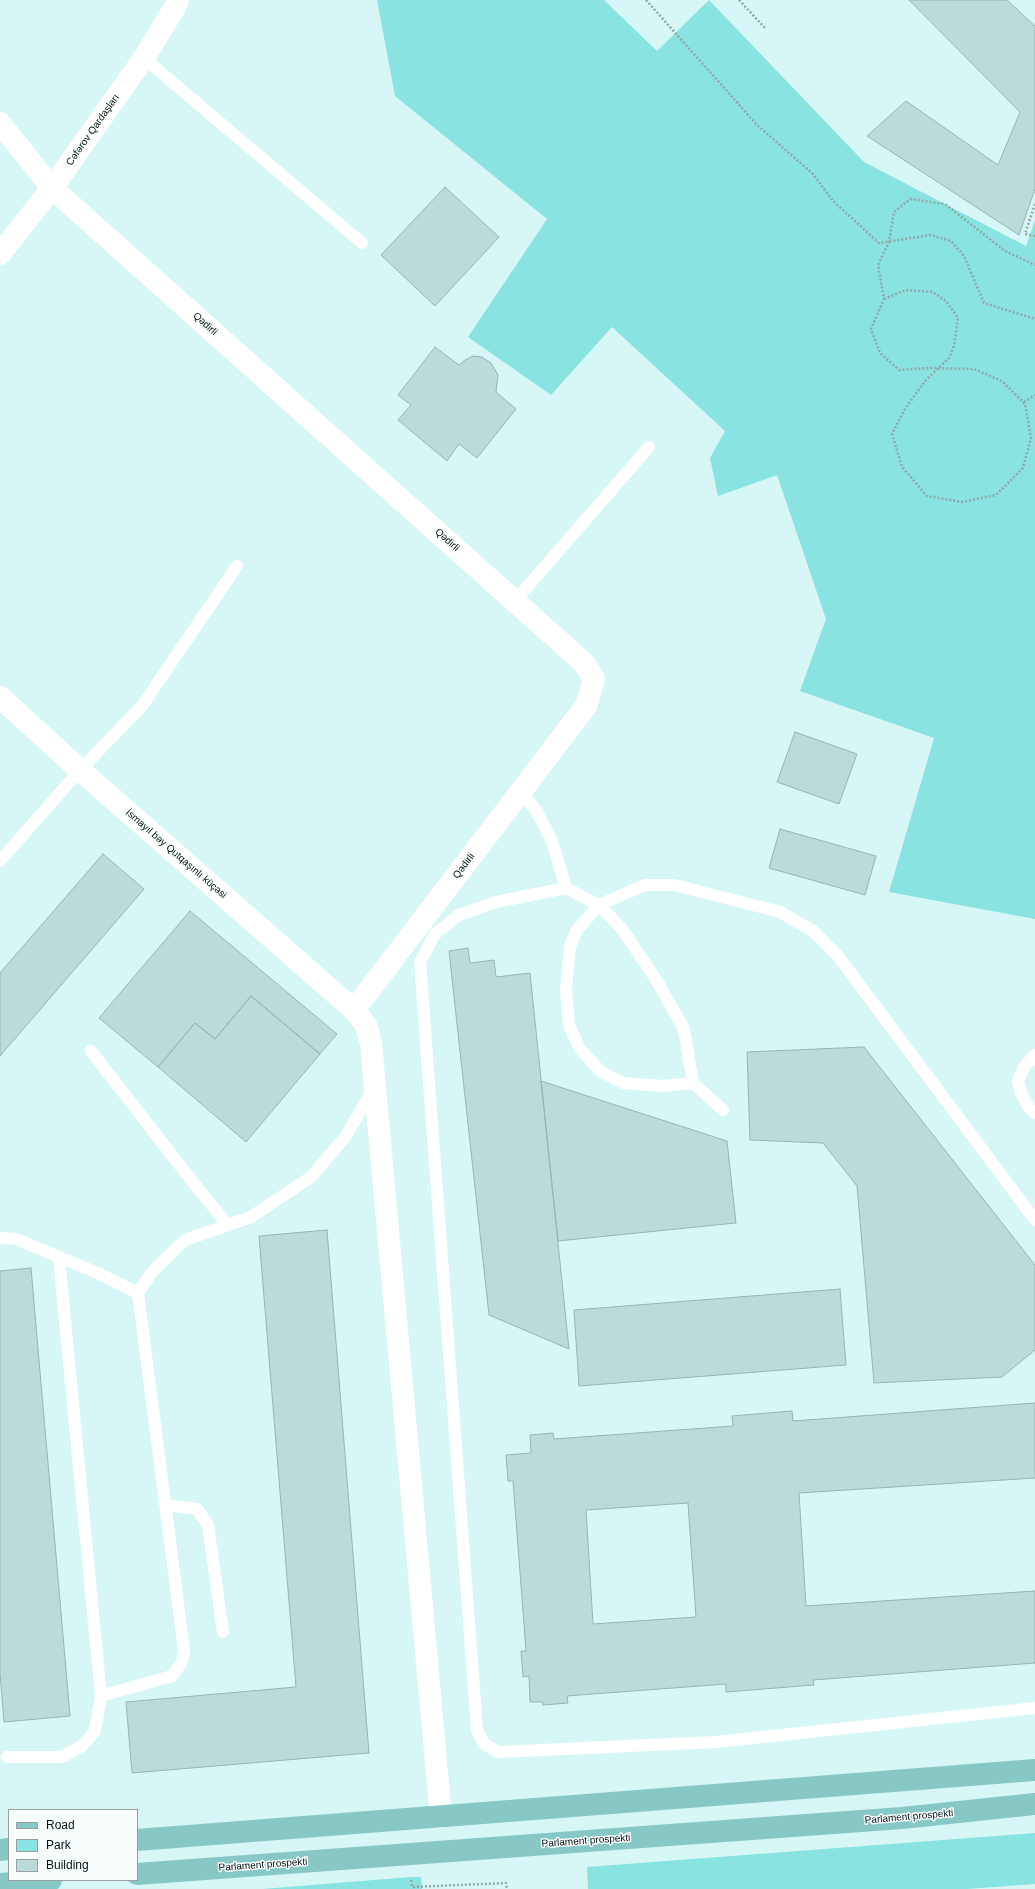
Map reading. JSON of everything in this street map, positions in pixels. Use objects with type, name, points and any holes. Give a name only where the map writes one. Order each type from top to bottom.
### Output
[{"type":"main road","points":[[138,1840],[1035,1770]]},
{"type":"main road","name":"Parlament prospekti","points":[[138,1874],[902,1818],[1035,1804]]},
{"type":"main road","points":[[0,1884],[38,1881]]},
{"type":"street","name":"Cəfərov Qardaşları","points":[[0,254],[52,188],[144,58],[178,0]]},
{"type":"street","name":"Qədirli","points":[[0,123],[9,148],[585,664],[594,679],[586,706],[354,1010]]},
{"type":"street","name":"İsmayıl bəy Qutqaşınlı küçəsi","points":[[0,697],[80,770],[354,1010],[366,1025],[371,1043],[441,1817]]},
{"type":"lane","points":[[144,58],[362,243]]},
{"type":"lane","points":[[515,601],[649,447]]},
{"type":"lane","points":[[0,861],[80,770],[142,706],[236,566]]},
{"type":"lane","points":[[521,792],[536,810],[552,841],[566,888]]},
{"type":"lane","points":[[693,1083],[663,1086],[623,1083],[600,1071],[580,1049],[569,1024],[566,989],[570,946],[577,930],[599,905],[645,885],[675,885],[780,912],[813,931],[838,956],[1035,1220]]},
{"type":"lane","points":[[723,1110],[693,1083],[684,1029],[658,981],[622,929],[599,905],[566,888],[496,902],[459,915],[435,934],[420,962],[477,1730],[484,1744],[498,1752],[716,1742],[1035,1708]]},
{"type":"lane","points":[[91,1051],[228,1225]]},
{"type":"lane","points":[[1035,1055],[1024,1067],[1018,1081],[1021,1093],[1029,1108],[1035,1113]]},
{"type":"lane","points":[[101,1696],[172,1676],[182,1662],[184,1650],[138,1294],[152,1272],[185,1240],[251,1217],[311,1177],[346,1136],[375,1086]]},
{"type":"lane","points":[[0,1238],[16,1239],[100,1274],[138,1294]]},
{"type":"lane","points":[[7,1757],[62,1757],[82,1746],[95,1731],[101,1696],[59,1258]]},
{"type":"lane","points":[[166,1505],[197,1508],[208,1525],[223,1632]]},
{"type":"path","points":[[646,0],[757,125],[812,173],[833,201],[879,243],[931,235],[951,241],[964,256],[984,303],[1035,319]]},
{"type":"path","points":[[739,0],[766,29]]},
{"type":"path","points":[[884,300],[906,290],[933,292],[946,301],[958,318],[954,346],[949,358],[925,381],[905,409],[892,434],[902,467],[927,496],[962,502],[996,495],[1023,468],[1031,438],[1024,402],[1002,381],[974,369],[929,368],[899,370],[880,353],[871,329],[884,300],[878,265],[889,242],[894,212],[910,199],[945,204],[1005,252],[1035,265]]},
{"type":"path","points":[[1035,204],[1025,234],[1035,236]]},
{"type":"path","points":[[1024,402],[1035,395]]},
{"type":"path","points":[[411,1878],[412,1887],[506,1883],[507,1889]]},
{"type":"green space","points":[[377,0],[604,0],[657,51],[709,0],[864,162],[1026,246],[1035,220],[1035,919],[889,892],[934,738],[800,691],[826,619],[777,475],[718,496],[710,458],[725,431],[612,327],[551,395],[468,337],[547,219],[395,96]]},
{"type":"green space","points":[[1035,1833],[1035,1884],[967,1889],[588,1889],[587,1867]]},
{"type":"green space","points":[[411,1877],[421,1877],[422,1889],[262,1889]]},
{"type":"building","points":[[909,0],[1007,0],[1035,26],[1035,189],[1019,235],[867,136],[906,101],[998,165],[1020,112]]},
{"type":"building","points":[[445,187],[499,237],[435,306],[381,255]]},
{"type":"building","points":[[435,347],[459,365],[473,356],[482,357],[491,363],[498,375],[496,392],[516,409],[477,458],[459,444],[447,461],[398,420],[411,405],[398,395]]},
{"type":"building","points":[[795,732],[857,754],[839,804],[777,782]]},
{"type":"building","points":[[780,829],[876,856],[865,895],[769,868]]},
{"type":"building","points":[[103,854],[144,889],[0,1056],[0,973]]},
{"type":"building","points":[[190,911],[337,1034],[320,1054],[251,996],[215,1039],[195,1023],[158,1067],[99,1018]]},
{"type":"building","points":[[468,948],[470,963],[494,960],[496,977],[530,973],[569,1349],[489,1315],[449,951]]},
{"type":"building","points":[[251,996],[320,1054],[246,1142],[158,1067],[195,1023],[215,1039]]},
{"type":"building","points":[[864,1047],[1035,1265],[1035,1350],[1002,1377],[874,1383],[857,1186],[823,1143],[750,1140],[747,1052]]},
{"type":"building","points":[[541,1081],[727,1141],[736,1223],[558,1241]]},
{"type":"building","points":[[327,1230],[369,1753],[132,1773],[126,1702],[296,1687],[259,1236]]},
{"type":"building","points":[[31,1268],[70,1716],[4,1722],[0,1673],[0,1271]]},
{"type":"building","points":[[840,1289],[846,1365],[579,1386],[574,1310]]},
{"type":"building","points":[[1035,1403],[1035,1478],[799,1493],[806,1606],[1035,1591],[1035,1663],[813,1680],[814,1685],[726,1692],[726,1684],[567,1696],[568,1703],[543,1705],[543,1702],[530,1702],[529,1676],[523,1677],[521,1651],[526,1651],[513,1481],[508,1481],[506,1455],[531,1453],[530,1435],[553,1433],[554,1439],[733,1426],[732,1416],[792,1411],[793,1421]],"holes":[[[688,1503],[696,1617],[593,1624],[586,1510]]]}]
